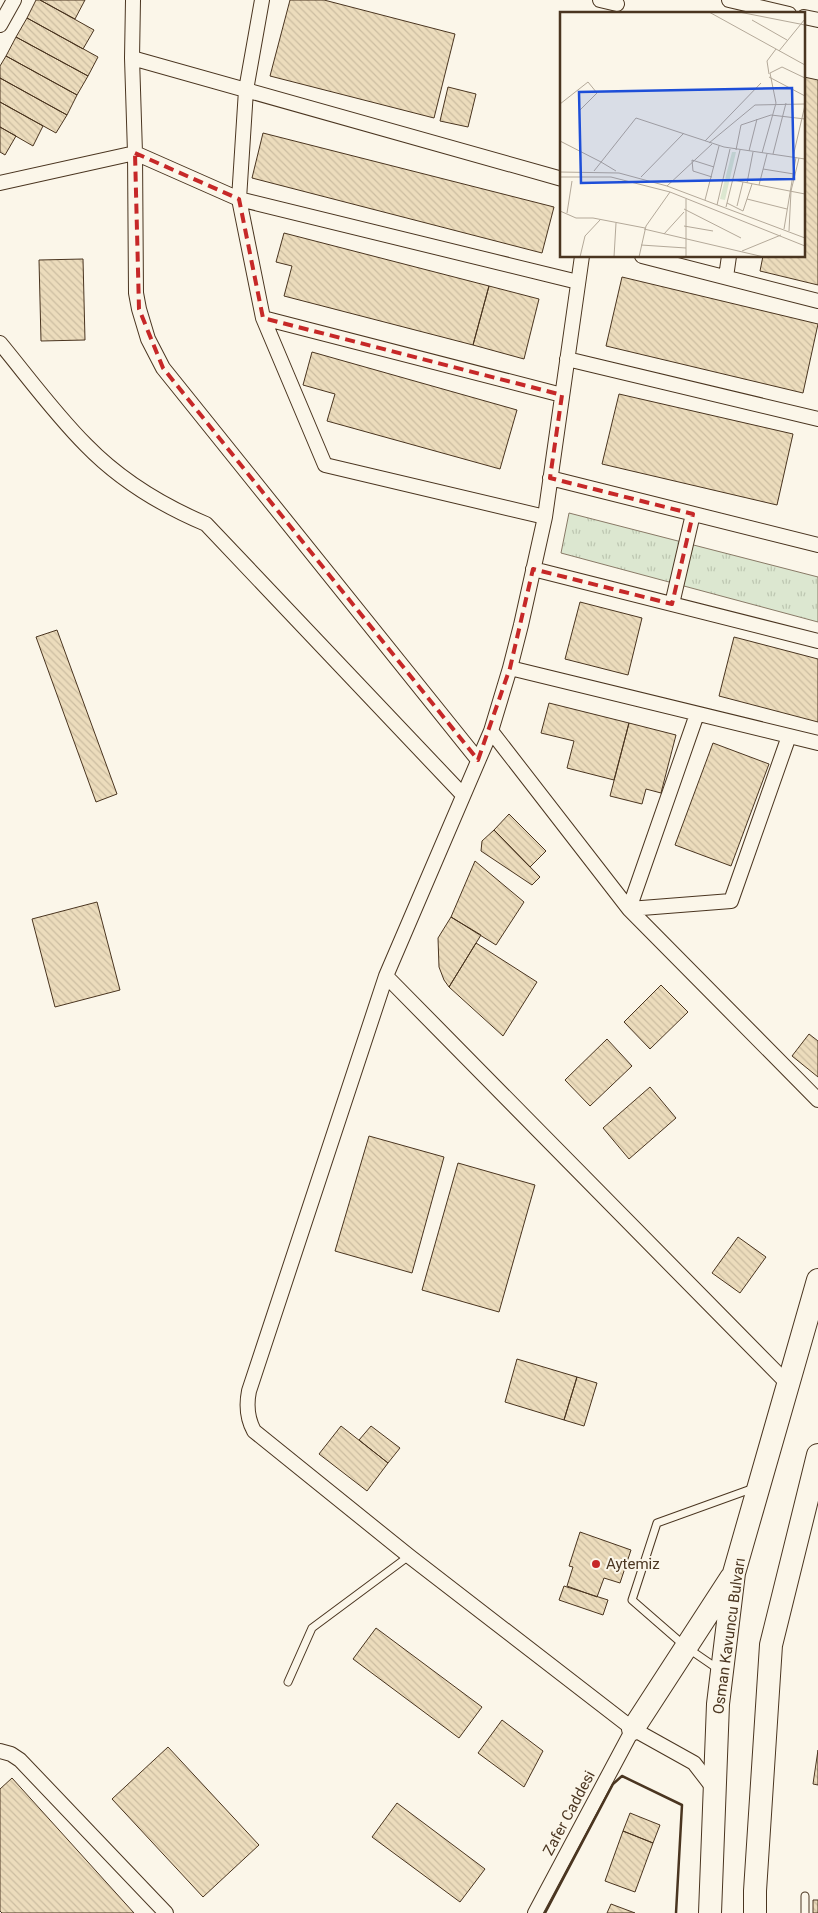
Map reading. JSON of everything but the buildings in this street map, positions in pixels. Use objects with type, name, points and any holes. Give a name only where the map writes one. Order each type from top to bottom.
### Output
[{"type":"highway","name":"Osman Kavuncu Bulvarı","points":[[710,1913],[718,1704],[734,1573],[818,1280]]},
{"type":"highway","points":[[755,1913],[771,1645],[818,1455]]},
{"type":"highway","points":[[633,1729],[734,1573]]},
{"type":"street","points":[[0,25],[14,0]]},
{"type":"street","points":[[133,0],[132,58],[136,294],[143,324],[155,354],[163,368],[478,760]]},
{"type":"street","points":[[262,0],[246,90],[239,199],[263,318],[325,465],[545,518]]},
{"type":"street","points":[[600,0],[617,6]]},
{"type":"street","points":[[730,0],[782,12]]},
{"type":"street","points":[[132,58],[560,178]]},
{"type":"street","points":[[0,184],[135,153],[239,199],[578,282]]},
{"type":"street","points":[[582,258],[545,518],[510,668],[491,732],[386,976],[249,1391],[247,1406],[250,1423],[254,1431],[408,1556],[633,1729],[694,1763],[714,1789]]},
{"type":"street","points":[[650,258],[818,300]]},
{"type":"street","points":[[726,277],[729,258]]},
{"type":"street","points":[[263,318],[562,395]]},
{"type":"street","points":[[0,343],[69,427],[104,462],[143,491],[184,515],[206,524],[463,795]]},
{"type":"street","points":[[567,358],[818,419]]},
{"type":"street","points":[[550,478],[818,545]]},
{"type":"street","points":[[672,604],[694,514]]},
{"type":"street","points":[[533,569],[818,641]]},
{"type":"street","points":[[510,668],[818,743]]},
{"type":"street","points":[[629,908],[697,714]]},
{"type":"street","points":[[491,732],[629,908],[818,1100]]},
{"type":"street","points":[[629,908],[731,901],[788,736]]},
{"type":"street","points":[[386,976],[788,1384]]},
{"type":"street","name":"Zafer Caddesi","points":[[535,1913],[633,1729]]},
{"type":"street","points":[[0,1751],[11,1754],[20,1760],[166,1913]]},
{"type":"lane","points":[[722,1672],[686,1647],[632,1600],[657,1523],[759,1486]]},
{"type":"lane","points":[[288,1682],[312,1628],[408,1556]]},
{"type":"lane","points":[[805,1896],[805,1913]]},
{"type":"highlighted area","points":[[135,153],[239,199],[263,318],[562,395],[550,478],[693,514],[672,604],[533,569],[510,668],[478,760],[163,368],[139,309]]},
{"type":"green space","points":[[569,513],[818,577],[818,622],[561,553]]},
{"type":"wall","points":[[545,1913],[613,1784],[622,1776],[682,1805],[676,1913]]},
{"type":"place","name":"Aytemiz","points":[[596,1564]]}]
